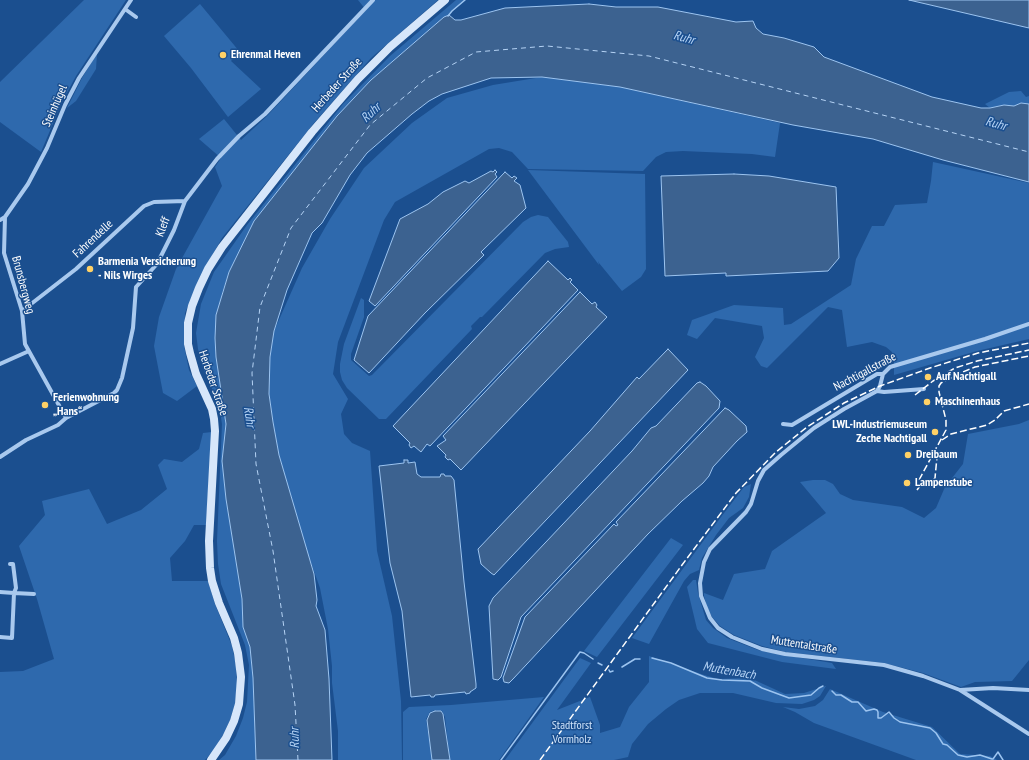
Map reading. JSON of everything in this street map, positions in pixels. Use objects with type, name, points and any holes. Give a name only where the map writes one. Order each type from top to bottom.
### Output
[{"type":"main road","name":"Herbeder Straße","points":[[211,760],[226,738],[234,721],[239,704],[241,677],[238,653],[234,638],[219,603],[212,581],[210,568],[209,541],[215,442],[214,419],[212,409],[196,374],[190,354],[188,334],[191,310],[208,269],[222,247],[312,132],[358,79],[390,47],[445,0]]},
{"type":"street","name":"Steinhügel","points":[[5,218],[28,184],[47,148],[65,105],[79,78],[131,0]]},
{"type":"street","name":"Kleff","points":[[0,457],[26,440],[58,425],[66,418],[114,393],[122,378],[133,328],[136,287],[158,264],[168,244],[185,201],[217,159],[239,136],[265,114],[373,0]]},
{"type":"street","points":[[125,9],[136,17]]},
{"type":"street","name":"Fahrendelle","points":[[22,311],[76,269],[144,206],[154,202],[185,201]]},
{"type":"street","points":[[0,220],[5,218]]},
{"type":"street","name":"Brunsbergweg","points":[[5,218],[4,253],[22,311],[25,344],[66,418]]},
{"type":"street","name":"Nachtigallstraße","points":[[783,424],[792,425],[877,374],[883,374],[890,367],[897,364],[985,339],[1029,324]]},
{"type":"street","points":[[0,364],[29,351]]},
{"type":"street","points":[[877,391],[883,374]]},
{"type":"street","name":"Muttentalstraße","points":[[924,389],[884,392],[877,391],[814,428],[781,454],[764,470],[760,477],[751,504],[746,512],[717,540],[706,556],[701,573],[701,596],[710,618],[718,628],[727,634],[750,644],[772,652],[889,666],[923,676],[960,690],[1029,734]]},
{"type":"street","points":[[0,637],[12,638],[14,593],[16,588],[13,564],[10,564]]},
{"type":"street","points":[[0,592],[34,594]]},
{"type":"street","points":[[960,690],[993,688],[1029,690]]},
{"type":"green space","points":[[84,0],[126,0],[76,76],[62,102],[41,152],[0,122],[0,82]]},
{"type":"green space","points":[[358,0],[438,0],[371,58],[314,123],[222,238],[200,277],[185,313],[184,346],[189,370],[197,386],[177,401],[163,393],[154,346],[159,317],[176,269],[222,186],[215,167],[221,158],[199,139],[224,119],[241,140],[267,116],[366,10]]},
{"type":"green space","points":[[456,0],[465,0],[371,80],[337,116],[254,221],[229,272],[222,293],[215,338],[216,357],[226,424],[222,461],[226,499],[242,599],[243,627],[250,647],[253,678],[256,760],[219,760],[225,755],[236,736],[243,718],[247,702],[249,665],[245,645],[221,584],[218,564],[217,541],[222,424],[219,405],[203,368],[198,349],[196,333],[201,304],[214,272],[247,225],[343,104],[390,56]]},
{"type":"green space","points":[[200,4],[239,51],[231,61],[261,89],[228,117],[191,68],[164,36]]},
{"type":"green space","points":[[97,53],[96,69],[76,101],[67,108],[82,78]]},
{"type":"green space","points":[[542,77],[620,87],[780,123],[775,157],[752,154],[683,151],[666,152],[656,157],[643,171],[528,169],[512,152],[499,148],[489,149],[395,202],[384,220],[338,342],[333,374],[348,399],[341,414],[344,434],[352,443],[370,451],[377,551],[392,616],[401,701],[402,760],[338,760],[338,731],[332,683],[332,666],[328,629],[320,588],[305,546],[279,455],[273,422],[269,394],[270,357],[274,331],[302,268],[330,219],[364,168],[412,123],[447,98],[493,85]]},
{"type":"green space","points":[[1021,91],[1026,97],[1029,96],[1029,104],[1021,103],[1014,106],[1004,105],[990,108],[985,104],[1009,92]]},
{"type":"green space","points":[[933,162],[1029,183],[1029,339],[977,351],[894,375],[894,360],[892,352],[886,347],[872,342],[847,347],[842,310],[828,307],[767,368],[761,366],[755,357],[764,338],[762,326],[715,318],[697,339],[687,335],[692,320],[734,305],[783,308],[784,325],[791,324],[851,285],[856,259],[872,226],[884,226],[895,205],[927,203]]},
{"type":"green space","points":[[528,170],[645,174],[646,269],[641,277],[622,291],[598,261],[599,265]]},
{"type":"green space","points":[[538,215],[548,217],[568,242],[569,247],[555,249],[545,253],[482,317],[480,317],[471,326],[472,329],[386,419],[379,419],[347,388],[342,380],[340,372],[344,344],[361,298],[364,300],[364,317],[351,354],[351,360],[369,376],[372,375],[523,222]]},
{"type":"green space","points":[[1029,420],[1029,660],[1012,681],[975,682],[961,687],[923,673],[884,663],[786,652],[762,646],[734,635],[720,626],[712,617],[707,607],[704,593],[723,600],[734,574],[765,569],[772,551],[826,513],[800,482],[825,480],[833,484],[840,494],[853,500],[902,507],[924,518],[936,508],[945,487],[963,464],[968,434],[1019,424]]},
{"type":"green space","points":[[212,432],[206,525],[194,525],[185,541],[170,558],[172,581],[208,581],[215,604],[232,646],[236,665],[237,685],[235,704],[230,720],[214,750],[205,760],[0,760],[0,672],[23,671],[54,659],[37,599],[19,546],[45,515],[42,501],[89,489],[107,524],[141,510],[167,489],[158,465],[164,459],[182,462],[199,449],[203,433]]},
{"type":"green space","points":[[751,484],[749,497],[743,508],[729,518],[716,535],[702,558],[699,570],[690,574],[684,581],[649,644],[632,638],[744,487]]},
{"type":"green space","points":[[671,538],[683,545],[597,657],[584,651]]},
{"type":"green space","points":[[693,580],[696,580],[698,593],[706,620],[713,628],[727,638],[758,650],[832,663],[836,669],[782,662],[708,643],[697,629],[687,587]]},
{"type":"green space","name":"Stadtforst Vormholz","points":[[649,656],[718,679],[750,678],[785,694],[804,693],[826,686],[820,696],[814,700],[802,704],[776,703],[733,693],[700,693],[679,700],[648,724],[632,744],[628,757],[614,760],[505,760],[580,658],[591,663],[557,710],[590,697],[600,725],[600,733],[620,727],[629,707],[649,682]]},
{"type":"green space","points":[[830,689],[883,712],[932,727],[960,754],[990,756],[997,760],[916,760],[814,723],[783,707],[799,709],[815,706],[823,700]]},
{"type":"green space","points":[[544,697],[499,760],[450,760],[445,717],[442,711],[435,710],[430,712],[426,719],[432,760],[403,760],[403,712],[409,707]]},
{"type":"water","points":[[909,0],[1029,0],[1029,28]]},
{"type":"water","name":"Ruhr","points":[[589,4],[616,7],[658,7],[736,22],[753,21],[756,28],[763,34],[784,38],[814,47],[824,57],[932,97],[981,108],[1004,105],[1014,106],[1021,103],[1029,104],[1029,182],[943,160],[873,139],[793,125],[620,87],[542,77],[491,78],[442,94],[429,101],[367,153],[350,175],[322,223],[312,233],[287,290],[274,331],[270,357],[269,394],[279,455],[314,574],[317,600],[316,606],[325,630],[329,679],[332,760],[256,760],[253,678],[250,647],[243,627],[242,599],[226,499],[222,461],[226,424],[216,357],[216,315],[229,272],[254,221],[337,116],[371,80],[444,17],[449,15],[455,20],[461,20],[505,8]]},
{"type":"water","points":[[495,170],[497,172],[495,174],[497,177],[375,306],[369,301],[400,219],[428,204],[443,192],[465,181],[469,183]]},
{"type":"water","points":[[505,172],[512,178],[514,176],[517,178],[514,181],[520,185],[526,208],[481,252],[484,255],[425,313],[369,373],[354,360],[368,316]]},
{"type":"water","points":[[734,174],[769,176],[836,187],[839,258],[828,271],[726,276],[726,273],[665,276],[661,176]]},
{"type":"water","points":[[548,261],[568,280],[570,278],[572,280],[570,282],[578,290],[430,446],[427,444],[421,452],[414,446],[411,448],[409,445],[410,443],[393,426]]},
{"type":"water","points":[[580,292],[592,304],[595,302],[597,305],[596,307],[607,317],[461,470],[450,459],[448,460],[445,457],[446,455],[437,446],[446,440],[443,436]]},
{"type":"water","points":[[668,349],[688,370],[494,575],[491,573],[481,564],[478,549],[590,431],[637,377],[639,379]]},
{"type":"water","points":[[700,382],[706,386],[720,401],[719,408],[521,617],[501,677],[498,680],[493,679],[489,606],[493,598],[632,451],[651,428],[656,426],[697,383]]},
{"type":"water","points":[[725,408],[746,426],[747,432],[713,467],[709,476],[703,483],[648,534],[513,679],[509,683],[504,682],[503,678],[525,617],[614,524],[616,526],[618,525],[616,522]]},
{"type":"water","points":[[404,460],[408,460],[408,463],[415,462],[417,474],[421,477],[440,477],[441,474],[444,474],[445,476],[451,476],[454,480],[476,684],[476,688],[470,693],[466,694],[465,692],[435,695],[434,697],[431,697],[430,695],[411,697],[402,611],[390,563],[379,466],[404,463]]},
{"type":"water","points":[[441,711],[443,714],[450,760],[432,760],[427,720],[430,713]]},
{"type":"waterway","points":[[448,16],[465,0]]},
{"type":"waterway","name":"Muttenbach","points":[[501,760],[580,652],[593,659]]},
{"type":"waterway","name":"Muttenbach","points":[[652,658],[671,663],[707,678],[750,681],[762,688],[789,698],[811,695],[823,686]]},
{"type":"waterway","name":"Muttenbach","points":[[622,667],[635,659],[640,659]]},
{"type":"waterway","name":"Muttenbach","points":[[598,663],[602,665]]},
{"type":"waterway","name":"Muttenbach","points":[[609,670],[610,672],[613,671]]},
{"type":"waterway","name":"Muttenbach","points":[[832,691],[836,695],[841,695],[852,702],[858,702],[866,711],[874,709],[877,710],[878,718],[881,718],[889,712],[900,722],[930,728],[936,733],[943,744],[947,745],[958,755],[967,757],[980,755],[993,759],[998,752],[1003,760]]},
{"type":"ferry route","points":[[298,760],[295,705],[273,551],[256,464],[252,373],[260,307],[291,228],[370,125],[427,78],[476,52],[547,46],[649,56],[1029,152]]},
{"type":"railway","points":[[540,760],[736,493],[776,452],[807,427],[844,403],[880,386],[978,353],[1029,343]]},
{"type":"railway","points":[[915,395],[933,381],[955,368],[977,361],[1029,350]]},
{"type":"railway","points":[[919,480],[946,430],[946,420],[939,392],[939,386],[941,383],[975,367],[1029,356]]},
{"type":"railway","points":[[942,440],[951,434],[987,425],[995,420],[1004,411],[1029,404]]},
{"type":"railway","points":[[917,490],[920,486],[931,482],[935,478],[937,457],[940,451]]},
{"type":"place","name":"Ehrenmal Heven","points":[[223,55]]},
{"type":"place","name":"Barmenia Versicherung - Nils Wirges","points":[[90,269]]},
{"type":"place","name":"Auf Nachtigall","points":[[928,377]]},
{"type":"place","name":"Maschinenhaus","points":[[927,402]]},
{"type":"place","name":"Ferienwohnung „Hans“","points":[[45,405]]},
{"type":"place","name":"LWL-Industriemuseum Zeche Nachtigall","points":[[935,432]]},
{"type":"place","name":"Dreibaum","points":[[908,455]]},
{"type":"place","name":"Lampenstube","points":[[907,483]]}]
